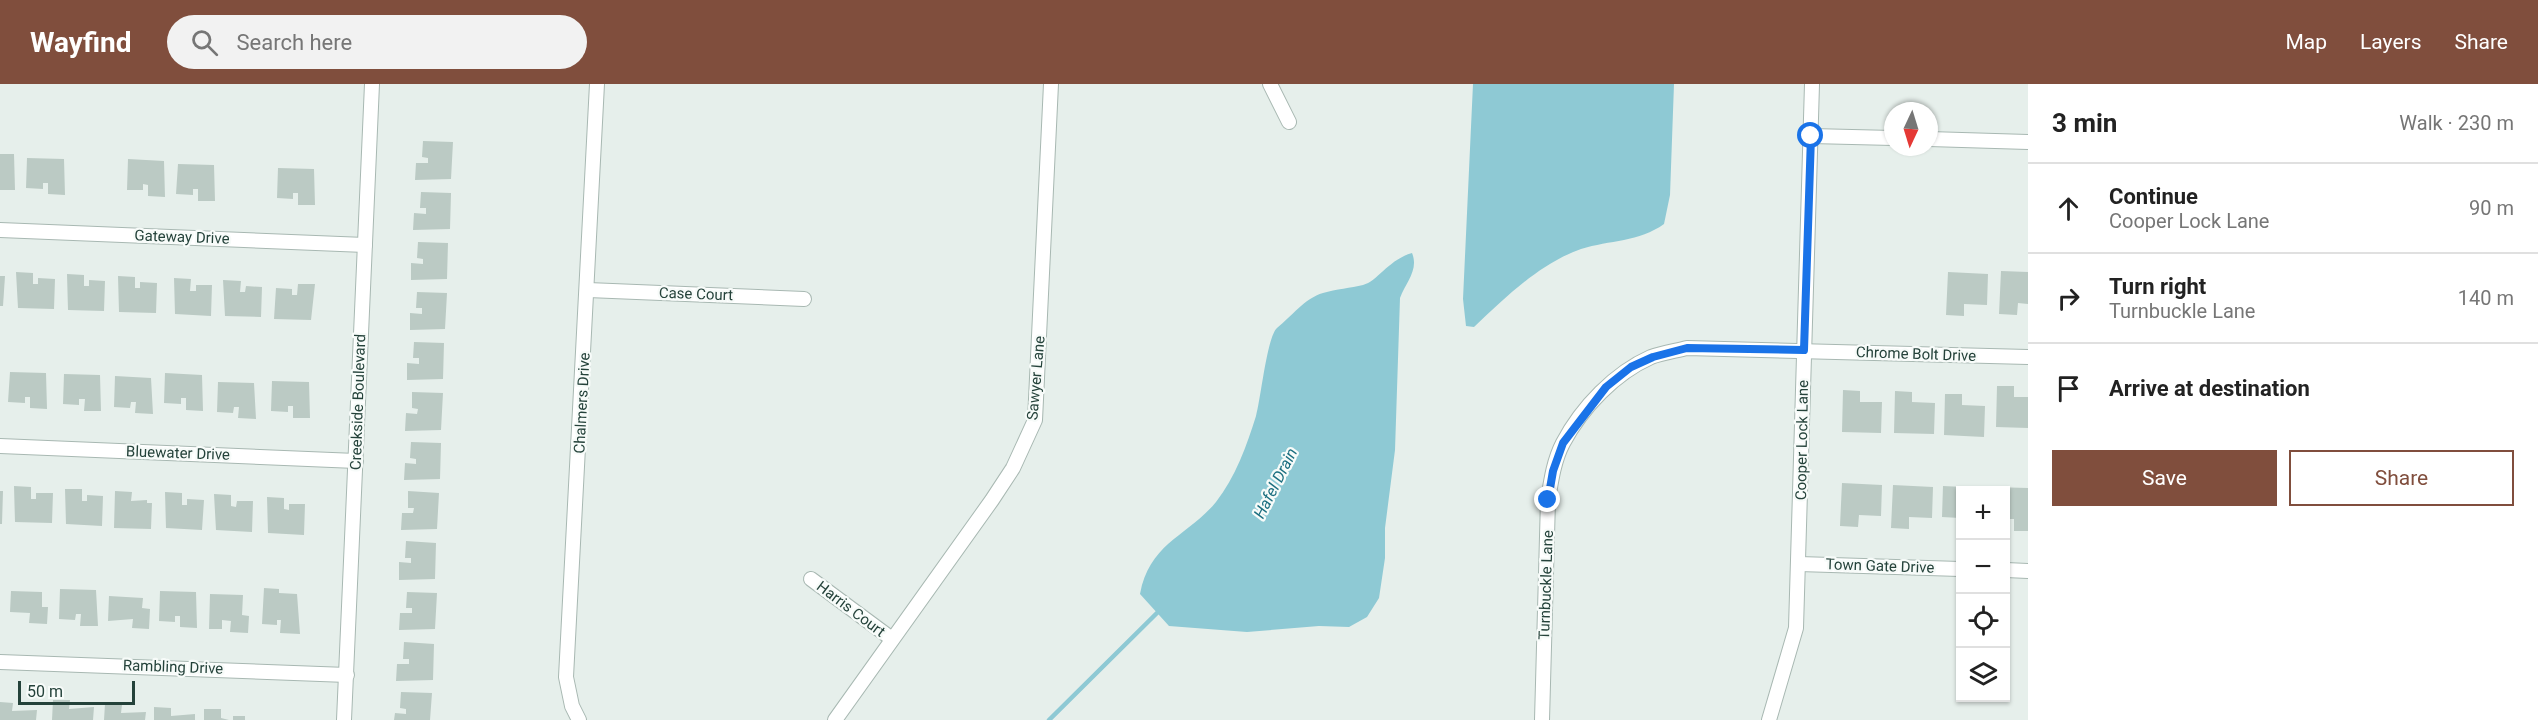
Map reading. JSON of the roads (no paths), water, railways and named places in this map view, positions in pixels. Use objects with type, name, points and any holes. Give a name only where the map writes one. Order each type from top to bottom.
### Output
[{"type":"street","name":"Creekside Boulevard","points":[[344,720],[372,84]]},
{"type":"street","name":"Chalmers Drive","points":[[579,720],[572,706],[567,677],[597,84]]},
{"type":"street","name":"Sawyer Lane","points":[[835,720],[1014,468],[1035,420],[1051,84]]},
{"type":"street","points":[[1270,84],[1289,122]]},
{"type":"street","name":"Cooper Lock Lane","points":[[1769,720],[1796,628],[1812,84]]},
{"type":"street","points":[[1811,136],[1884,138]]},
{"type":"street","points":[[1938,139],[2028,142]]},
{"type":"street","name":"Gateway Drive","points":[[0,230],[365,245]]},
{"type":"street","name":"Case Court","points":[[588,290],[804,298]]},
{"type":"street","name":"Turnbuckle Lane","points":[[1542,720],[1548,500],[1553,471],[1563,443],[1586,410],[1618,377],[1653,357],[1687,348],[1804,350]]},
{"type":"street","name":"Chrome Bolt Drive","points":[[1804,350],[2028,357]]},
{"type":"street","name":"Bluewater Drive","points":[[0,446],[356,461]]},
{"type":"street","name":"Town Gate Drive","points":[[1799,564],[1956,569]]},
{"type":"street","points":[[2010,570],[2028,571]]},
{"type":"street","name":"Harris Court","points":[[811,579],[892,639]]},
{"type":"street","name":"Rambling Drive","points":[[0,662],[346,675]]},
{"type":"water","points":[[1473,84],[1674,84],[1670,195],[1664,224],[1645,234],[1581,249],[1551,263],[1524,282],[1474,327],[1466,326],[1463,299]]},
{"type":"water","points":[[1412,253],[1413,270],[1400,298],[1395,450],[1385,528],[1385,558],[1379,598],[1367,617],[1349,627],[1319,626],[1247,632],[1169,626],[1140,594],[1145,577],[1161,551],[1216,502],[1235,472],[1256,416],[1273,334],[1304,303],[1316,295],[1368,283],[1396,260]]},
{"type":"waterway","name":"Hafel Drain","points":[[1049,720],[1160,610]]}]
